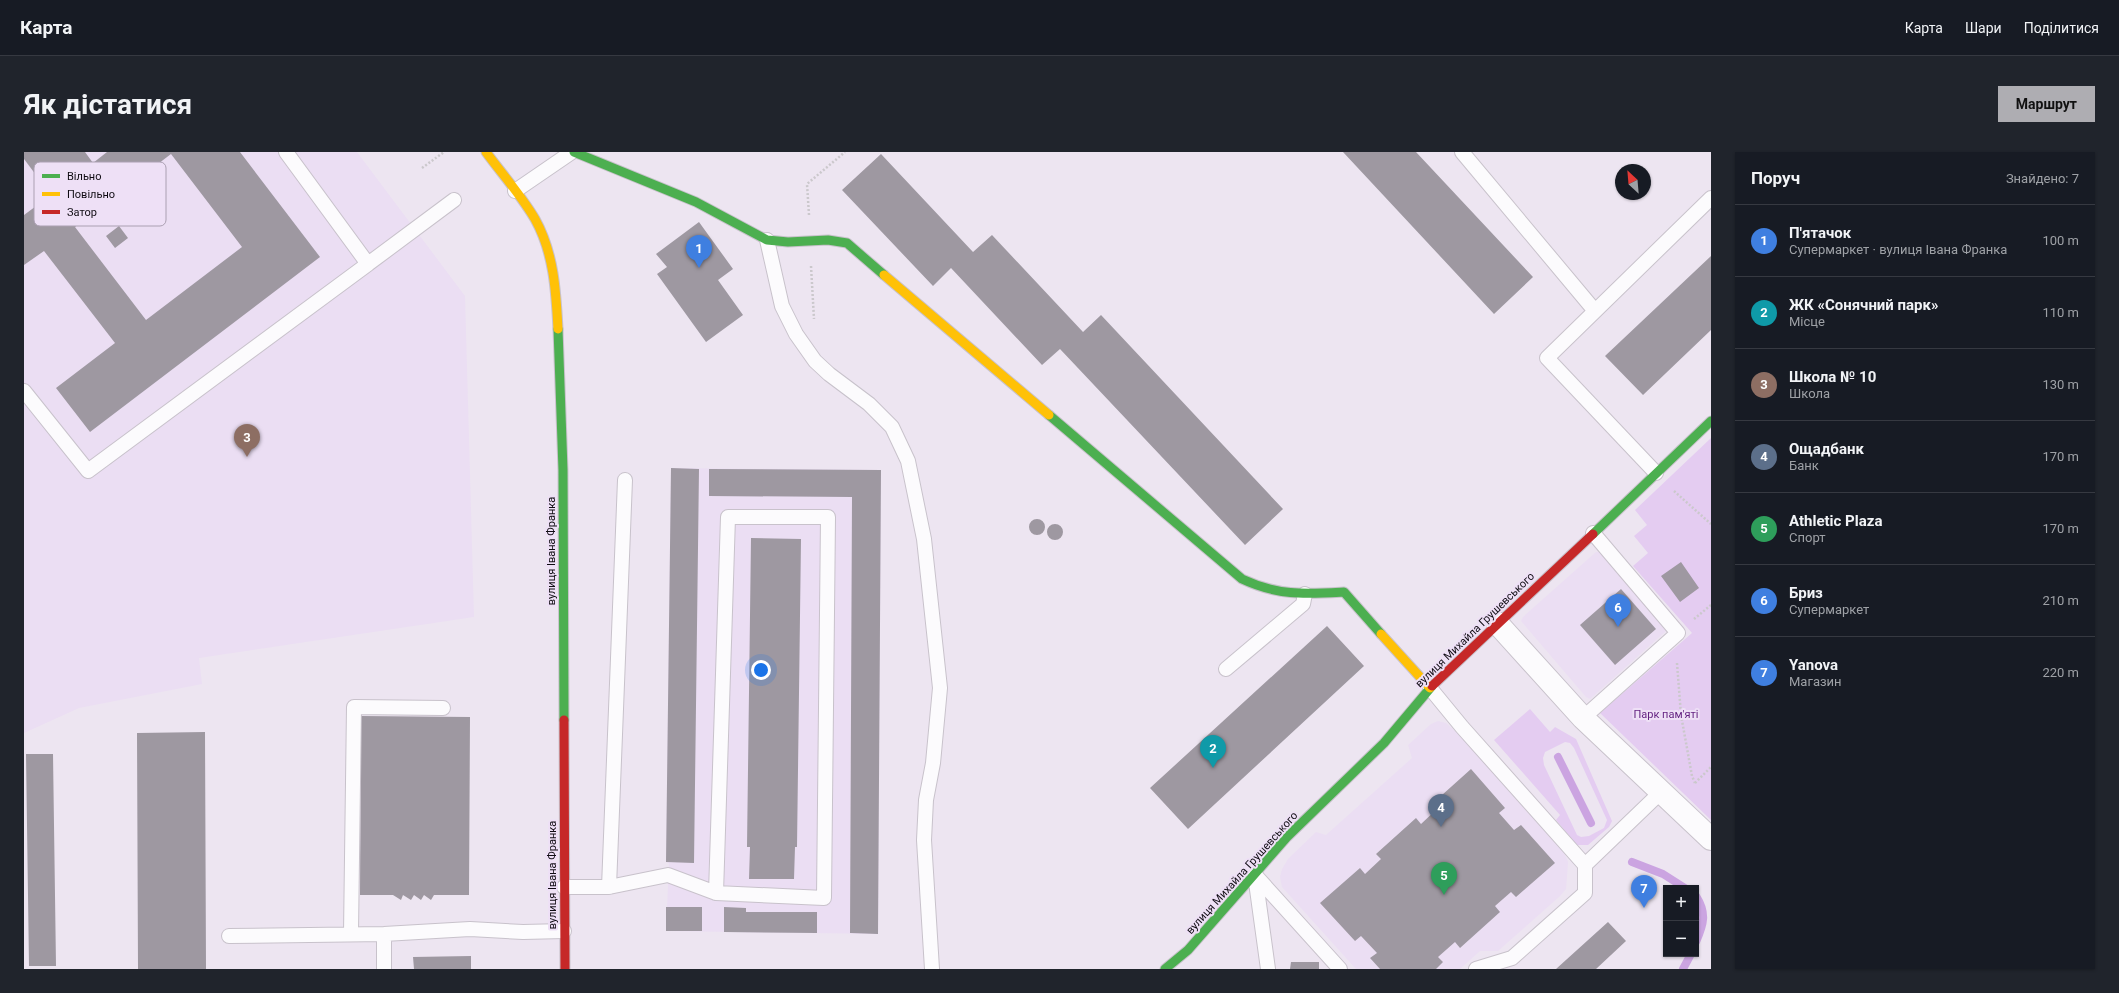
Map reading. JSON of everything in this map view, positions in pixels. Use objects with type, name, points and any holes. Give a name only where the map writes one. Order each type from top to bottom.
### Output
[{"type":"street","name":"вулиця Івана Франка","points":[[486,152],[535,219],[549,252],[556,286],[563,470],[565,969]]},
{"type":"street","points":[[573,152],[696,202],[767,240],[788,242],[828,240],[847,243],[1242,579],[1260,589],[1283,594],[1344,592],[1430,688]]},
{"type":"street","name":"вулиця Михайла Грушевського","points":[[1165,969],[1188,950],[1255,875],[1287,836],[1384,743],[1430,688],[1711,421]]},
{"type":"street","points":[[1497,624],[1583,718],[1711,839]]},
{"type":"lane","points":[[286,152],[368,264]]},
{"type":"lane","points":[[515,191],[573,152]]},
{"type":"lane","points":[[1462,152],[1596,311]]},
{"type":"lane","points":[[1656,473],[1547,358],[1711,198]]},
{"type":"lane","points":[[24,391],[88,471],[454,200]]},
{"type":"lane","points":[[767,240],[782,306],[796,334],[815,361],[829,374],[869,404],[892,427],[908,461],[924,539],[940,688],[933,763],[926,800],[924,840],[932,969]]},
{"type":"lane","points":[[609,887],[625,480]]},
{"type":"lane","points":[[564,887],[609,887],[668,875],[716,893],[824,898],[828,517],[728,517],[716,893]]},
{"type":"lane","points":[[1583,718],[1678,633],[1593,533]]},
{"type":"lane","points":[[1226,669],[1303,604],[1305,594]]},
{"type":"lane","points":[[1430,688],[1585,865],[1585,893],[1512,958],[1476,969]]},
{"type":"lane","points":[[351,933],[354,707],[443,708]]},
{"type":"lane","points":[[1585,865],[1661,792]]},
{"type":"lane","points":[[1255,875],[1268,969]]},
{"type":"lane","points":[[1255,875],[1340,969]]},
{"type":"lane","points":[[229,936],[351,933],[384,934],[470,929],[523,932],[564,931]]},
{"type":"lane","points":[[384,934],[384,969]]},
{"type":"path","points":[[422,168],[444,152]]},
{"type":"path","points":[[815,361],[807,184],[846,152]]},
{"type":"path","points":[[1670,487],[1711,524]]},
{"type":"path","points":[[1691,622],[1711,605]]},
{"type":"path","points":[[1676,661],[1681,716],[1692,776],[1695,783]]},
{"type":"path","points":[[1692,786],[1711,767]]},
{"type":"shaded area","points":[[24,152],[357,152],[465,296],[474,617],[199,658],[202,684],[79,708],[24,733]]},
{"type":"shaded area","points":[[671,468],[881,470],[878,934],[666,931],[669,863],[666,862]]},
{"type":"shaded area","points":[[1596,552],[1600,552],[1664,626],[1666,631],[1590,699],[1586,697],[1521,621],[1523,617]]},
{"type":"shaded area","points":[[1438,721],[1446,723],[1457,733],[1564,853],[1568,862],[1566,889],[1498,951],[1480,951],[1460,969],[1356,969],[1282,887],[1280,877],[1282,869],[1288,859],[1316,832],[1326,835],[1412,758],[1408,745],[1431,724]]},
{"type":"green space","name":"Парк пам'яті","points":[[1711,438],[1711,820],[1600,713],[1692,633],[1633,566],[1648,553],[1634,536],[1647,525],[1635,510]]},
{"type":"green space","points":[[1530,709],[1550,732],[1555,727],[1576,739],[1612,821],[1609,827],[1588,845],[1577,845],[1556,820],[1560,815],[1494,740]],"holes":[[[1565,742],[1570,743],[1574,748],[1607,820],[1604,828],[1589,836],[1581,837],[1577,835],[1544,765],[1543,758],[1545,752]]]},
{"type":"building","points":[[24,152],[85,152],[92,162],[34,162],[34,172],[24,159]]},
{"type":"building","points":[[107,152],[240,152],[320,257],[90,432],[56,388],[115,343],[44,251],[24,265],[24,215],[34,208],[34,226],[76,226],[75,227],[146,320],[242,247],[171,154],[160,162],[94,162]]},
{"type":"building","points":[[1343,152],[1416,152],[1533,277],[1494,314]]},
{"type":"building","points":[[881,154],[973,252],[992,235],[1083,332],[1101,315],[1283,509],[1245,545],[1060,349],[1042,365],[951,268],[933,286],[842,190]]},
{"type":"building","points":[[699,222],[733,269],[718,280],[743,315],[706,342],[657,274],[667,267],[656,254]]},
{"type":"building","points":[[119,226],[128,238],[115,248],[106,236]]},
{"type":"building","points":[[1711,256],[1711,330],[1643,395],[1605,356]]},
{"type":"building","points":[[671,468],[699,469],[694,863],[666,862]]},
{"type":"building","points":[[709,469],[881,470],[878,934],[850,933],[852,497],[709,496]]},
{"type":"building","points":[[1034,519],[1040,519],[1045,524],[1043,533],[1040,535],[1034,535],[1029,530],[1029,524]]},
{"type":"building","points":[[1052,524],[1058,524],[1063,529],[1061,538],[1058,540],[1052,540],[1047,535],[1047,529]]},
{"type":"building","points":[[751,538],[801,539],[797,847],[795,847],[794,879],[749,879],[750,847],[747,847]]},
{"type":"building","points":[[1681,562],[1699,588],[1680,602],[1661,576]]},
{"type":"building","points":[[1621,589],[1656,629],[1615,665],[1580,625]]},
{"type":"building","points":[[1327,626],[1364,666],[1188,829],[1150,788]]},
{"type":"building","points":[[361,716],[470,717],[469,895],[434,895],[431,900],[424,895],[421,900],[414,895],[411,900],[403,895],[401,900],[393,895],[360,895]]},
{"type":"building","points":[[205,732],[206,969],[138,969],[137,733]]},
{"type":"building","points":[[26,754],[53,754],[56,966],[29,966]]},
{"type":"building","points":[[1471,769],[1505,808],[1499,813],[1514,830],[1521,825],[1555,863],[1516,897],[1511,892],[1495,906],[1500,912],[1460,948],[1455,942],[1438,957],[1443,962],[1436,969],[1380,969],[1370,958],[1377,953],[1361,936],[1355,941],[1320,903],[1360,868],[1365,874],[1381,859],[1376,854],[1416,818],[1421,824],[1437,809],[1432,804]]},
{"type":"building","points":[[666,907],[702,907],[702,931],[666,931]]},
{"type":"building","points":[[724,907],[746,908],[746,912],[817,912],[817,933],[724,932]]},
{"type":"building","points":[[1608,922],[1626,941],[1596,969],[1556,969]]},
{"type":"building","points":[[471,956],[471,969],[414,969],[413,957]]},
{"type":"building","points":[[1291,962],[1319,962],[1319,969],[1290,969]]},
{"type":"waterway","points":[[1558,757],[1591,823]]},
{"type":"waterway","points":[[1632,862],[1663,874],[1680,885]]},
{"type":"waterway","points":[[1699,902],[1703,913],[1699,935]]},
{"type":"waterway","points":[[1683,969],[1689,957]]},
{"type":"traffic: fast","points":[[574,152],[696,202],[767,240],[788,242],[828,240],[847,243],[884,275]]},
{"type":"traffic: fast","points":[[558,329],[563,470],[564,720]]},
{"type":"traffic: fast","points":[[1049,415],[1242,579],[1255,585],[1292,593],[1344,592],[1381,634]]},
{"type":"traffic: fast","points":[[1593,534],[1711,421]]},
{"type":"traffic: fast","points":[[1165,969],[1188,950],[1287,837],[1384,743],[1432,686]]},
{"type":"traffic: slow","points":[[486,152],[524,202],[541,232],[553,272],[558,329]]},
{"type":"traffic: slow","points":[[884,275],[1049,415]]},
{"type":"traffic: slow","points":[[1381,634],[1430,688]]},
{"type":"traffic: jam","points":[[1432,686],[1593,534]]},
{"type":"traffic: jam","points":[[564,720],[565,969]]},
{"type":"place","name":"П'ятачок","points":[[699,268]]},
{"type":"place","name":"Школа № 10","points":[[247,457]]},
{"type":"place","name":"Бриз","points":[[1618,627]]},
{"type":"place","name":"ЖК «Сонячний парк»","points":[[1213,768]]},
{"type":"place","name":"Ощадбанк","points":[[1441,827]]},
{"type":"place","name":"Athletic Plaza","points":[[1444,895]]},
{"type":"place","name":"Yanova","points":[[1644,908]]}]
